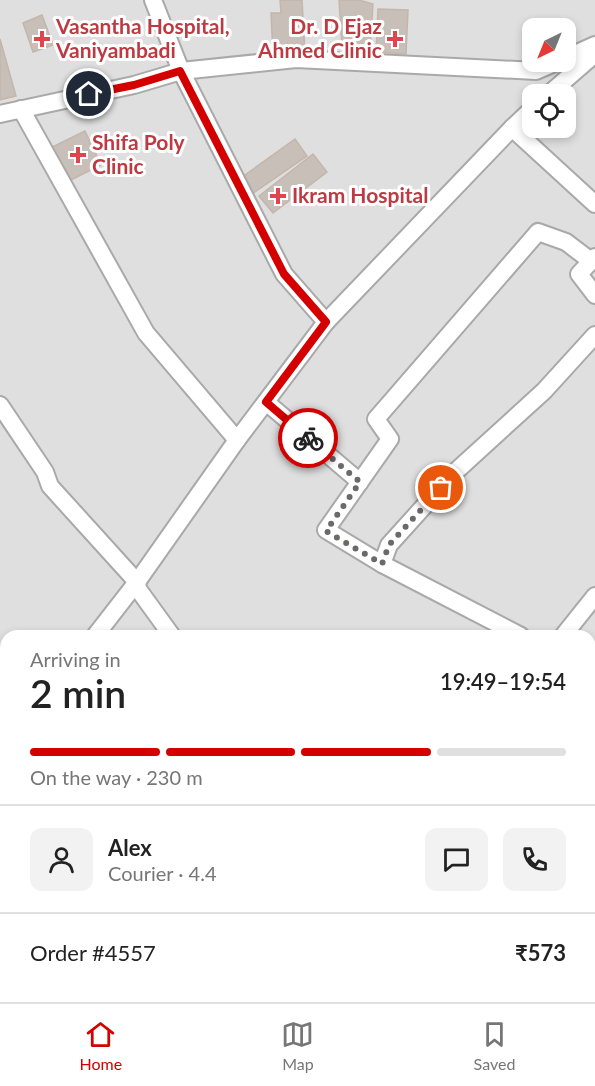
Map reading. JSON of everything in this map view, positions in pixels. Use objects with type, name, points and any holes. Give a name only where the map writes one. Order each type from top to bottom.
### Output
[{"type":"street","points":[[153,0],[180,71],[284,274],[326,322]]},
{"type":"street","points":[[576,54],[595,45]]},
{"type":"street","points":[[560,84],[595,54]]},
{"type":"street","points":[[0,114],[134,85],[180,71],[296,59],[522,70]]},
{"type":"street","points":[[21,109],[146,333],[237,440]]},
{"type":"street","points":[[100,630],[137,582],[237,440],[326,322],[522,118]]},
{"type":"street","points":[[512,128],[595,204]]},
{"type":"street","points":[[509,630],[382,564],[326,531],[390,439],[376,419],[538,232],[566,242],[593,259],[579,274],[595,295]]},
{"type":"street","points":[[382,564],[389,545],[454,473],[544,391],[595,335]]},
{"type":"street","points":[[266,402],[360,482]]},
{"type":"street","points":[[0,405],[45,472],[50,486],[137,582],[138,589],[168,630]]},
{"type":"street","points":[[567,630],[595,596]]},
{"type":"shaded area","points":[[0,0],[595,0],[595,630],[0,630]]},
{"type":"building","points":[[280,0],[302,0],[305,53],[273,55],[271,13],[281,13]]},
{"type":"building","points":[[339,0],[359,0],[373,4],[370,50],[342,46]]},
{"type":"building","points":[[378,9],[408,10],[406,54],[376,52]]},
{"type":"building","points":[[42,15],[53,45],[33,52],[23,23]]},
{"type":"building","points":[[0,39],[16,96],[0,100]]},
{"type":"building","points":[[85,131],[101,165],[67,182],[50,148]]},
{"type":"building","points":[[295,139],[307,156],[249,196],[238,180]]},
{"type":"building","points":[[313,154],[327,172],[273,213],[259,196]]},
{"type":"way so far","points":[[308,438],[360,482],[326,531],[382,564],[389,545],[441,488]]},
{"type":"place","name":"Vasantha Hospital, Vaniyambadi","points":[[42,39]]},
{"type":"place","name":"Dr. D Ejaz Ahmed Clinic","points":[[395,39]]},
{"type":"place","name":"Shifa Poly Clinic","points":[[78,155]]},
{"type":"place","name":"Ikram Hospital","points":[[278,196]]},
{"type":"route","points":[[89,94],[134,85],[180,71],[284,274],[326,322],[266,402],[308,438]]}]
